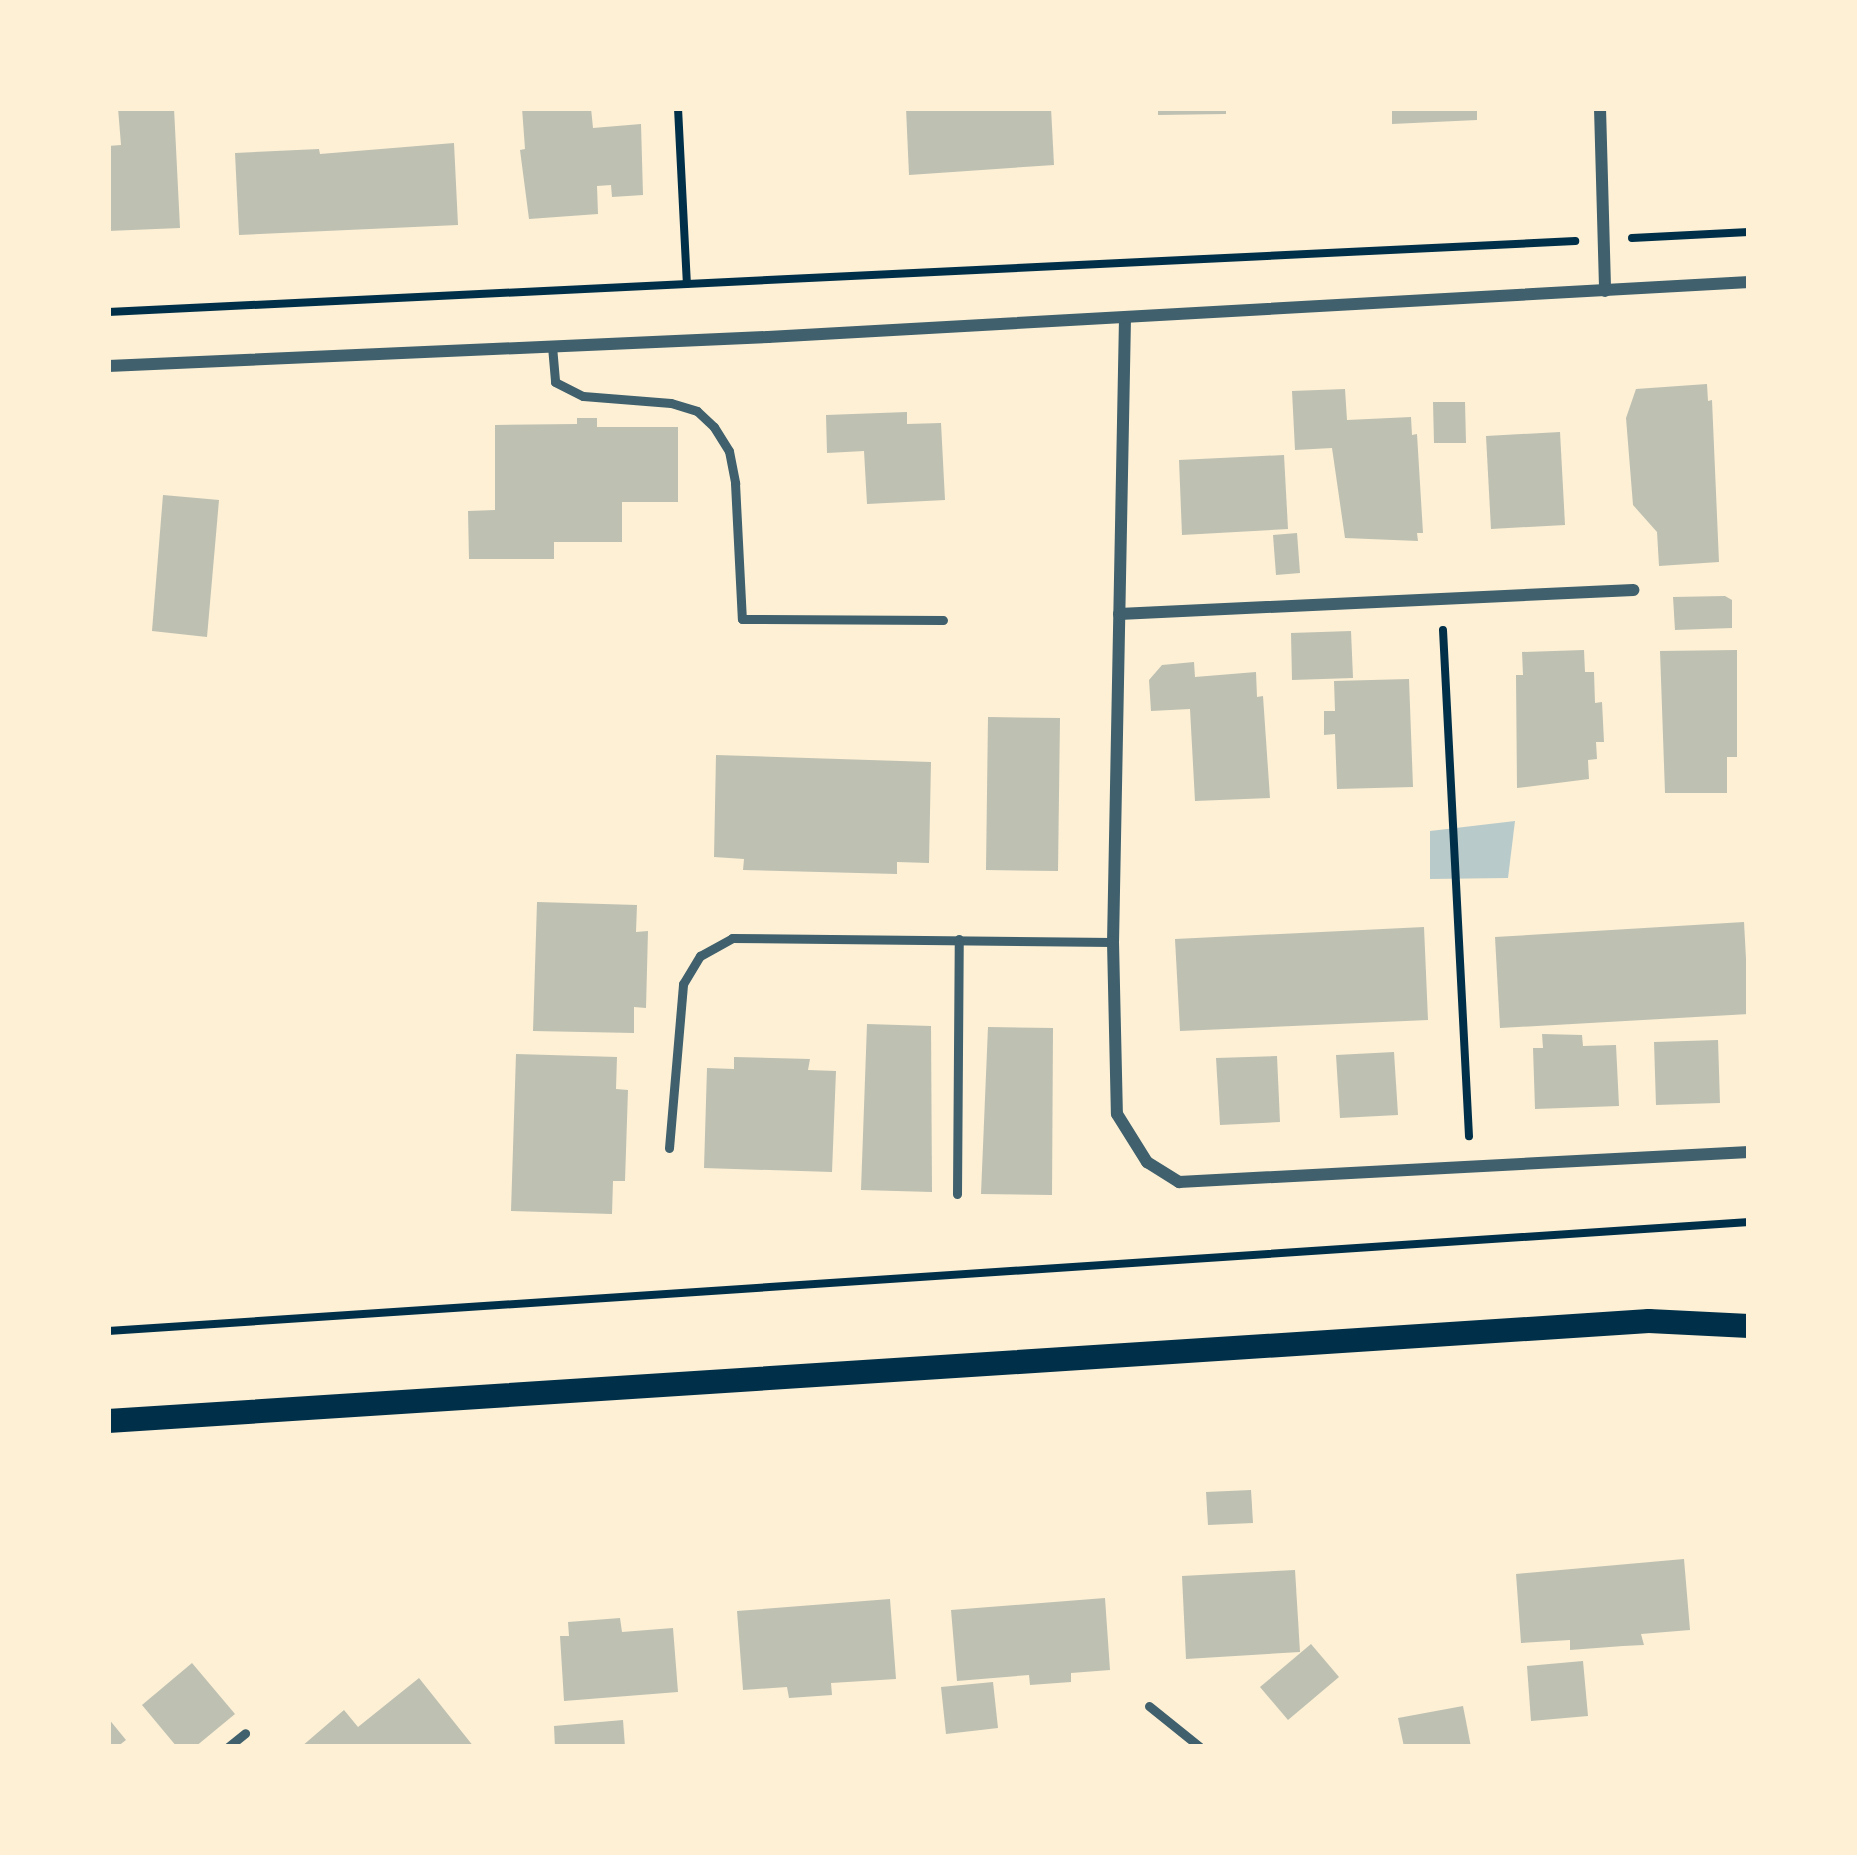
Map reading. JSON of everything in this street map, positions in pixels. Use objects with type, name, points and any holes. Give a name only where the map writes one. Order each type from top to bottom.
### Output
[{"type":"main road","points":[[108,1421],[1649,1321],[1749,1326]]},
{"type":"street","points":[[1600,108],[1605,291]]},
{"type":"street","points":[[108,365],[1125,318],[1749,282]]},
{"type":"street","points":[[1125,318],[1112,942],[1117,1114],[1148,1162],[1179,1182],[1749,1153]]},
{"type":"street","points":[[1119,614],[1633,590]]},
{"type":"lane","points":[[552,346],[555,382],[583,396],[670,403],[697,411],[714,427],[729,451],[735,482],[742,620],[943,620]]},
{"type":"lane","points":[[669,1148],[683,984],[700,956],[732,938],[1112,942]]},
{"type":"lane","points":[[956,1194],[959,939]]},
{"type":"lane","points":[[1149,1706],[1200,1747]]},
{"type":"lane","points":[[228,1747],[245,1733]]},
{"type":"path","points":[[678,108],[687,284]]},
{"type":"path","points":[[108,312],[1749,232]]},
{"type":"path","points":[[1441,598],[1471,1167]]},
{"type":"path","points":[[108,1331],[1749,1222]]},
{"type":"shaded area","points":[[1515,821],[1508,878],[1430,879],[1430,831]]},
{"type":"building","points":[[118,108],[174,108],[180,228],[108,231],[108,146],[121,145]]},
{"type":"building","points":[[522,108],[591,108],[593,128],[641,124],[643,195],[612,197],[611,185],[597,186],[598,214],[529,219],[520,150],[525,149]]},
{"type":"building","points":[[906,108],[1051,108],[1054,165],[909,175]]},
{"type":"building","points":[[1158,108],[1226,108],[1226,114],[1158,115]]},
{"type":"building","points":[[1392,108],[1477,108],[1477,120],[1392,124]]},
{"type":"building","points":[[454,143],[458,225],[239,235],[235,153],[319,149],[320,154]]},
{"type":"building","points":[[1707,384],[1708,401],[1712,400],[1719,562],[1659,566],[1657,532],[1633,505],[1626,418],[1636,389]]},
{"type":"building","points":[[1345,389],[1347,420],[1411,417],[1412,435],[1417,434],[1423,533],[1417,533],[1418,541],[1345,538],[1332,448],[1295,450],[1292,391]]},
{"type":"building","points":[[1433,402],[1465,402],[1466,443],[1434,443]]},
{"type":"building","points":[[907,412],[907,424],[941,423],[945,500],[867,504],[864,451],[827,453],[826,415]]},
{"type":"building","points":[[577,418],[597,418],[597,427],[678,427],[678,502],[622,502],[622,542],[554,542],[554,559],[469,559],[468,511],[495,510],[495,425],[577,424]]},
{"type":"building","points":[[1560,432],[1565,525],[1491,529],[1486,436]]},
{"type":"building","points":[[1284,455],[1288,529],[1182,535],[1179,460]]},
{"type":"building","points":[[163,495],[219,500],[207,637],[152,631]]},
{"type":"building","points":[[1297,533],[1300,573],[1276,575],[1273,535]]},
{"type":"building","points":[[1725,596],[1732,600],[1732,628],[1675,630],[1673,597]]},
{"type":"building","points":[[1351,631],[1353,678],[1292,680],[1291,633]]},
{"type":"building","points":[[1584,650],[1585,672],[1594,672],[1595,703],[1602,702],[1604,742],[1596,742],[1597,759],[1588,760],[1589,779],[1517,788],[1516,675],[1523,675],[1522,652]]},
{"type":"building","points":[[1737,650],[1737,757],[1727,757],[1727,793],[1665,793],[1660,651]]},
{"type":"building","points":[[1194,662],[1195,677],[1256,672],[1257,697],[1263,696],[1270,798],[1195,801],[1190,709],[1151,711],[1149,680],[1162,665]]},
{"type":"building","points":[[1409,679],[1413,787],[1337,789],[1335,734],[1324,735],[1324,711],[1335,711],[1334,681]]},
{"type":"building","points":[[988,717],[1060,718],[1058,871],[986,870]]},
{"type":"building","points":[[716,755],[931,762],[929,863],[897,862],[897,874],[743,870],[744,859],[714,857]]},
{"type":"building","points":[[537,902],[637,905],[636,932],[648,931],[646,1008],[634,1007],[634,1033],[533,1031]]},
{"type":"building","points":[[1744,922],[1749,1014],[1500,1028],[1495,937]]},
{"type":"building","points":[[1424,927],[1428,1020],[1180,1031],[1175,939]]},
{"type":"building","points":[[867,1024],[931,1026],[932,1192],[861,1190]]},
{"type":"building","points":[[988,1027],[1053,1028],[1052,1195],[981,1194]]},
{"type":"building","points":[[1542,1034],[1582,1035],[1583,1046],[1616,1045],[1619,1106],[1535,1109],[1533,1048],[1543,1048]]},
{"type":"building","points":[[1718,1040],[1720,1103],[1656,1105],[1654,1042]]},
{"type":"building","points":[[1394,1052],[1398,1115],[1340,1118],[1336,1055]]},
{"type":"building","points":[[516,1054],[617,1057],[616,1089],[628,1090],[625,1181],[613,1181],[612,1214],[511,1211]]},
{"type":"building","points":[[1277,1056],[1280,1122],[1220,1125],[1216,1058]]},
{"type":"building","points":[[734,1057],[810,1059],[808,1070],[836,1071],[832,1172],[704,1168],[707,1068],[734,1069]]},
{"type":"building","points":[[1251,1490],[1253,1523],[1208,1525],[1206,1492]]},
{"type":"building","points":[[1684,1559],[1690,1630],[1641,1634],[1644,1645],[1570,1650],[1570,1640],[1521,1643],[1516,1574]]},
{"type":"building","points":[[1295,1570],[1300,1652],[1186,1659],[1182,1576]]},
{"type":"building","points":[[1105,1598],[1110,1670],[1071,1673],[1071,1682],[1030,1685],[1029,1675],[957,1681],[951,1610]]},
{"type":"building","points":[[890,1599],[896,1679],[831,1683],[832,1695],[789,1698],[787,1687],[743,1690],[737,1611]]},
{"type":"building","points":[[620,1618],[622,1632],[673,1628],[678,1692],[564,1701],[560,1636],[569,1636],[568,1622]]},
{"type":"building","points":[[1311,1644],[1339,1677],[1288,1720],[1260,1687]]},
{"type":"building","points":[[1583,1661],[1588,1716],[1531,1721],[1527,1666]]},
{"type":"building","points":[[192,1663],[235,1714],[195,1747],[177,1747],[142,1705]]},
{"type":"building","points":[[419,1678],[474,1747],[301,1747],[344,1710],[358,1727]]},
{"type":"building","points":[[993,1682],[998,1728],[946,1734],[941,1687]]},
{"type":"building","points":[[1463,1706],[1471,1747],[1404,1747],[1398,1718]]},
{"type":"building","points":[[108,1718],[126,1740],[117,1747],[108,1747]]},
{"type":"building","points":[[623,1720],[625,1747],[555,1747],[554,1726]]}]
